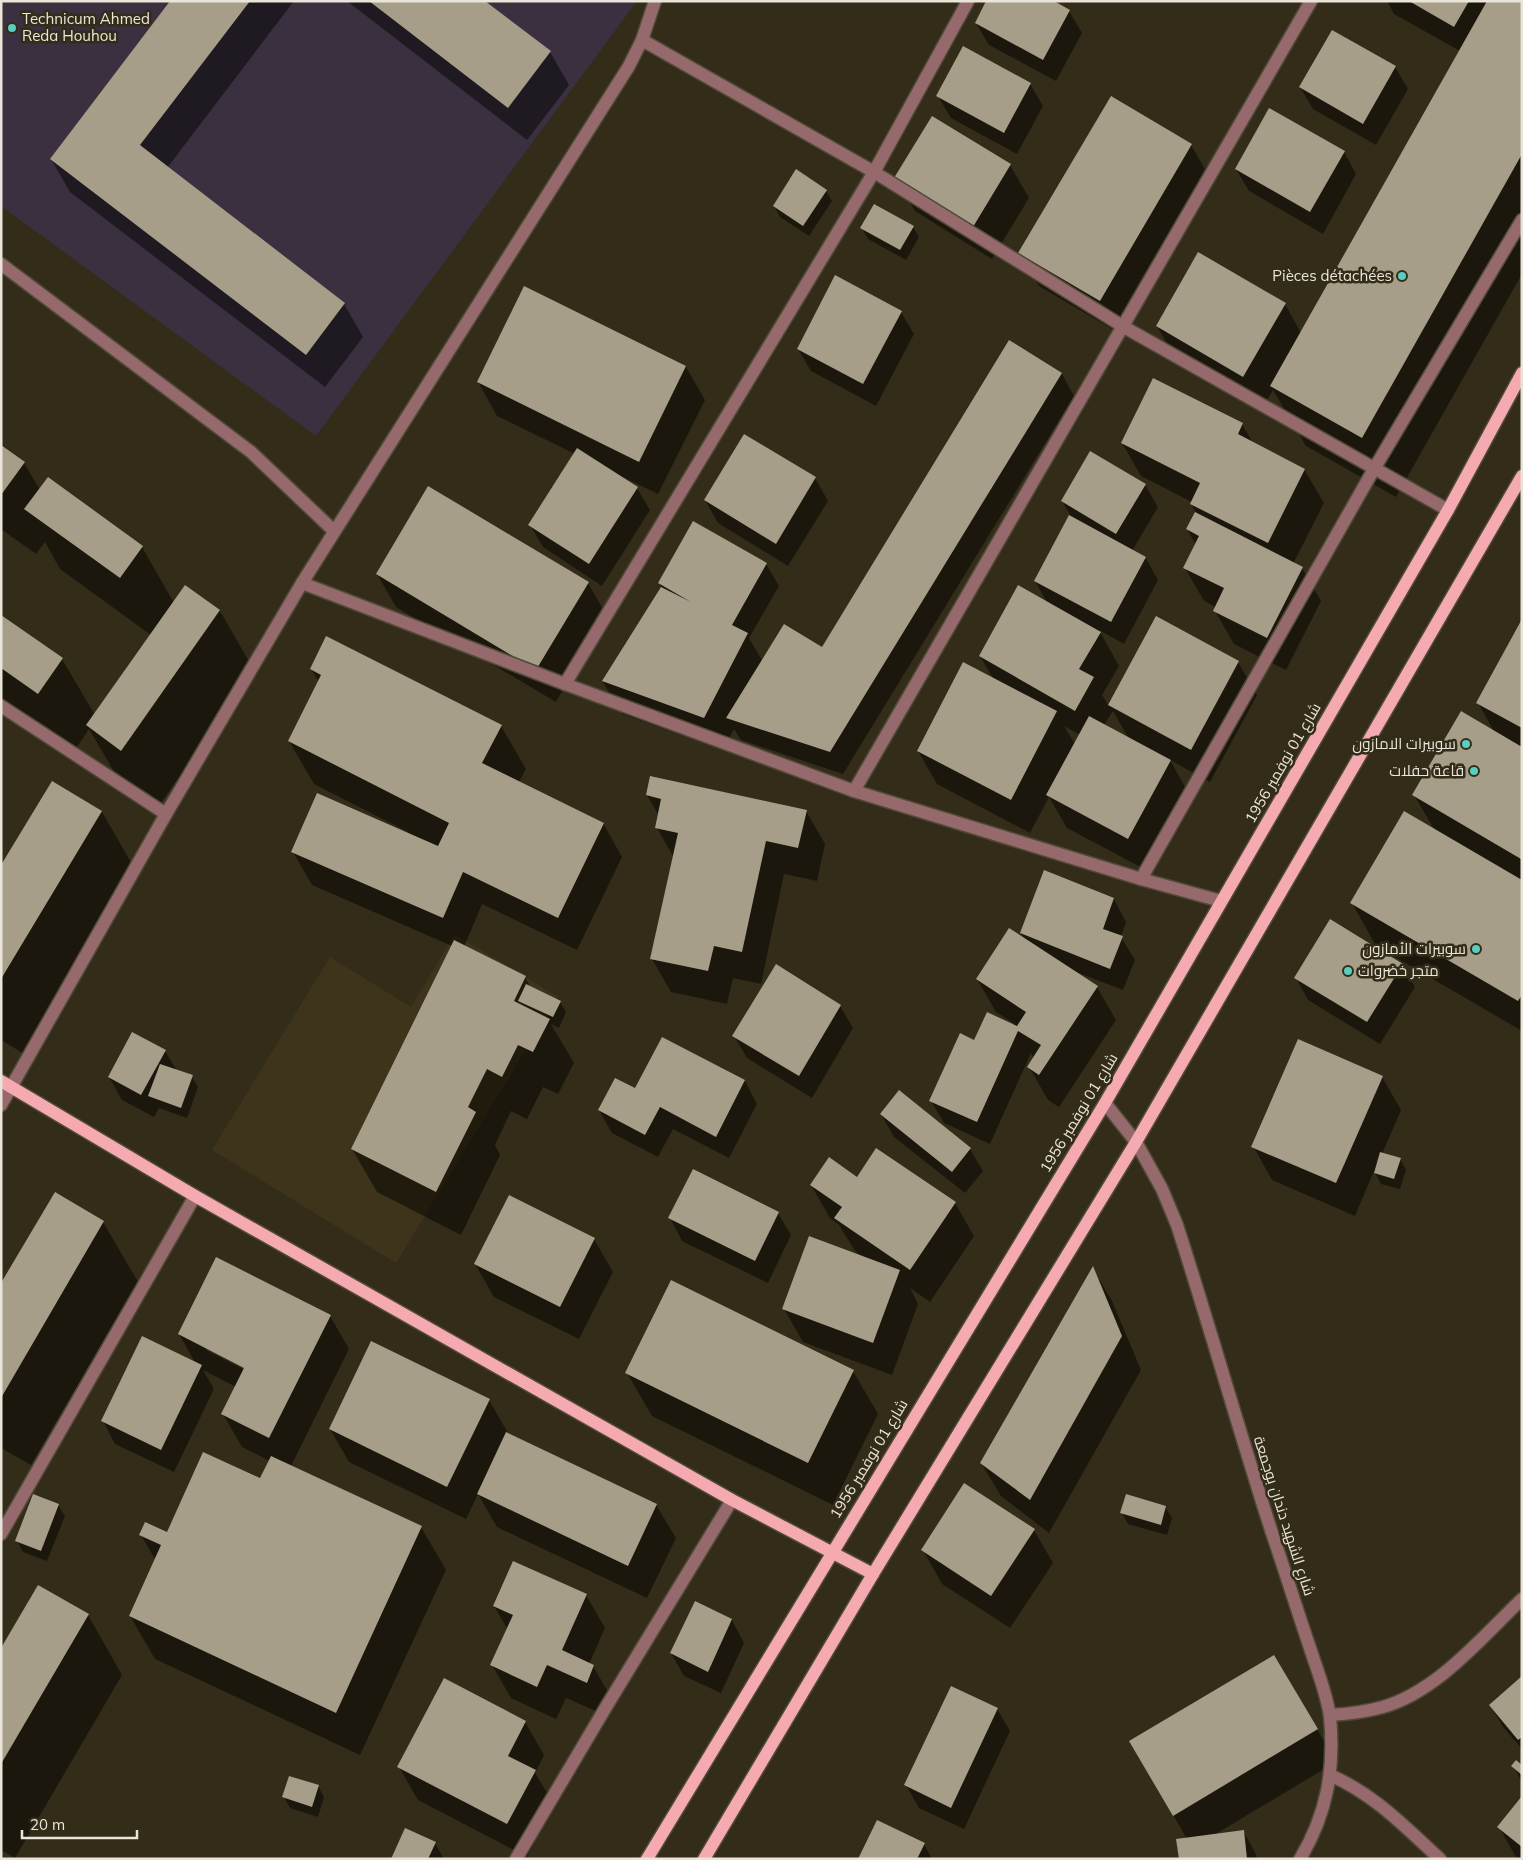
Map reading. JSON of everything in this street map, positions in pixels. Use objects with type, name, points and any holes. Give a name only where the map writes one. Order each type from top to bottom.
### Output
[{"type":"main road","name":"شارع 01 نوفمبر 1956","points":[[647,1859],[1104,1103],[1448,510],[1522,373]]},
{"type":"main road","points":[[704,1859],[873,1574],[1136,1142],[1522,476]]},
{"type":"main road","points":[[6,1084],[196,1196],[732,1500],[873,1574]]},
{"type":"street","points":[[1,1105],[6,1084],[302,583],[624,74],[642,40],[655,1]]},
{"type":"street","points":[[565,684],[874,172],[968,1]]},
{"type":"street","points":[[854,791],[1311,1]]},
{"type":"street","points":[[642,40],[874,172],[1124,327],[1448,510]]},
{"type":"street","points":[[1141,879],[1374,468],[1522,220]]},
{"type":"street","points":[[1,264],[250,452],[334,531]]},
{"type":"street","points":[[302,583],[565,684],[854,791],[1141,879],[1221,901]]},
{"type":"street","points":[[1,706],[166,814]]},
{"type":"street","name":"شارع الشهيد دندان بوجمعة","points":[[1104,1103],[1136,1142],[1162,1189],[1177,1225],[1257,1488],[1330,1715],[1332,1745],[1330,1775],[1324,1808],[1311,1840],[1300,1859]]},
{"type":"street","points":[[1,1534],[196,1196]]},
{"type":"street","points":[[516,1859],[732,1500]]},
{"type":"street","points":[[1330,1715],[1358,1713],[1384,1706],[1409,1696],[1454,1664],[1522,1599]]},
{"type":"street","points":[[1330,1775],[1353,1785],[1373,1799],[1440,1859]]},
{"type":"shaded area","points":[[1,1],[637,1],[316,436],[1,206]]},
{"type":"shaded area","points":[[455,934],[558,997],[396,1263],[212,1150],[330,957],[411,1007]]},
{"type":"building","points":[[170,1],[250,1],[140,145],[345,303],[306,355],[50,159]]},
{"type":"building","points":[[369,1],[485,1],[551,51],[508,108]]},
{"type":"building","points":[[986,1],[1054,1],[1070,10],[1043,60],[975,23]]},
{"type":"building","points":[[1409,1],[1469,1],[1454,27]]},
{"type":"building","points":[[1487,1],[1522,1],[1522,154],[1362,438],[1270,386]]},
{"type":"building","points":[[1332,30],[1396,66],[1363,124],[1299,87]]},
{"type":"building","points":[[963,46],[1031,83],[1004,133],[936,96]]},
{"type":"building","points":[[1111,96],[1192,144],[1100,301],[1018,253]]},
{"type":"building","points":[[1269,108],[1345,151],[1310,212],[1235,169]]},
{"type":"building","points":[[932,116],[1011,164],[973,227],[894,178]]},
{"type":"building","points":[[796,169],[827,190],[803,226],[773,206]]},
{"type":"building","points":[[874,204],[914,226],[900,250],[860,228]]},
{"type":"building","points":[[1198,252],[1286,303],[1243,377],[1156,326]]},
{"type":"building","points":[[835,275],[902,311],[863,384],[797,349]]},
{"type":"building","points":[[524,286],[686,366],[639,462],[477,382]]},
{"type":"building","points":[[1009,340],[1062,373],[830,752],[726,718],[784,624],[822,647]]},
{"type":"building","points":[[1153,378],[1243,423],[1238,434],[1305,469],[1268,543],[1190,504],[1200,483],[1121,443]]},
{"type":"building","points":[[744,434],[816,477],[776,544],[704,500]]},
{"type":"building","points":[[1,445],[25,462],[1,495]]},
{"type":"building","points":[[577,448],[638,487],[589,564],[528,525]]},
{"type":"building","points":[[1090,451],[1146,484],[1116,534],[1061,501]]},
{"type":"building","points":[[48,477],[143,546],[120,578],[24,509]]},
{"type":"building","points":[[428,486],[589,582],[536,670],[376,574]]},
{"type":"building","points":[[1195,512],[1303,567],[1267,638],[1213,611],[1224,588],[1183,568],[1199,536],[1186,529]]},
{"type":"building","points":[[1069,515],[1146,557],[1111,622],[1034,581]]},
{"type":"building","points":[[693,521],[767,563],[732,625],[748,633],[704,718],[602,681],[661,587],[691,602],[658,583]]},
{"type":"building","points":[[185,585],[220,610],[121,751],[86,725]]},
{"type":"building","points":[[1018,585],[1101,632],[1079,669],[1094,677],[1075,711],[979,656]]},
{"type":"building","points":[[1,615],[63,658],[38,694],[1,668]]},
{"type":"building","points":[[1156,616],[1239,661],[1191,750],[1108,705]]},
{"type":"building","points":[[1522,619],[1522,728],[1476,703]]},
{"type":"building","points":[[326,636],[502,725],[482,763],[604,823],[558,918],[463,872],[443,918],[291,852],[317,793],[438,846],[449,823],[288,741],[321,675],[310,669]]},
{"type":"building","points":[[963,662],[1057,711],[1011,800],[917,751]]},
{"type":"building","name":"قاعة حفلات","points":[[1461,711],[1522,747],[1521,859],[1412,795]]},
{"type":"building","points":[[1089,716],[1171,760],[1128,839],[1046,795]]},
{"type":"building","points":[[650,776],[807,810],[798,848],[766,841],[742,952],[714,946],[708,971],[650,959],[678,833],[655,828],[661,799],[646,795]]},
{"type":"building","points":[[52,781],[102,811],[1,979],[1,865]]},
{"type":"building","name":"سوبيرات الأمازون","points":[[1404,811],[1522,880],[1522,995],[1518,1001],[1350,903]]},
{"type":"building","points":[[1044,870],[1114,898],[1103,929],[1123,936],[1110,969],[1020,933]]},
{"type":"building","name":"متجر خضروات","points":[[1330,919],[1403,964],[1367,1022],[1294,978]]},
{"type":"building","points":[[1009,928],[1098,986],[1039,1075],[1027,1067],[1041,1045],[1018,1031],[977,1122],[929,1101],[960,1033],[974,1040],[987,1012],[1017,1026],[1026,1012],[976,979]]},
{"type":"building","points":[[454,940],[526,976],[514,1001],[550,1019],[533,1052],[518,1045],[502,1077],[487,1069],[468,1107],[476,1112],[436,1192],[351,1149]]},
{"type":"building","points":[[776,964],[841,1005],[799,1076],[732,1036]]},
{"type":"building","points":[[526,984],[561,1001],[553,1017],[518,1001]]},
{"type":"building","points":[[132,1032],[166,1050],[141,1095],[108,1077]]},
{"type":"building","points":[[662,1037],[745,1080],[716,1137],[660,1107],[645,1135],[598,1110],[615,1078],[635,1088]]},
{"type":"building","points":[[1298,1039],[1383,1076],[1336,1183],[1251,1147]]},
{"type":"building","points":[[160,1064],[193,1075],[181,1108],[148,1096]]},
{"type":"building","points":[[899,1090],[971,1148],[952,1172],[880,1114]]},
{"type":"building","points":[[876,1148],[956,1202],[910,1270],[834,1218],[842,1207],[810,1185],[829,1157],[857,1177]]},
{"type":"building","points":[[1380,1152],[1401,1158],[1394,1179],[1374,1173]]},
{"type":"building","points":[[693,1169],[779,1212],[755,1261],[668,1218]]},
{"type":"building","points":[[55,1192],[104,1221],[1,1398],[1,1283]]},
{"type":"building","points":[[509,1195],[595,1238],[560,1307],[474,1264]]},
{"type":"building","points":[[809,1236],[900,1270],[873,1343],[782,1309]]},
{"type":"building","points":[[216,1257],[331,1315],[269,1438],[221,1414],[244,1368],[178,1334]]},
{"type":"building","points":[[1093,1266],[1122,1336],[1030,1500],[980,1463]]},
{"type":"building","points":[[671,1280],[854,1370],[808,1463],[625,1373]]},
{"type":"building","points":[[142,1336],[202,1365],[161,1450],[101,1421]]},
{"type":"building","points":[[371,1341],[490,1399],[447,1487],[329,1429]]},
{"type":"building","points":[[506,1432],[657,1504],[628,1566],[477,1494]]},
{"type":"building","points":[[203,1452],[260,1478],[271,1456],[422,1526],[336,1713],[129,1616],[161,1545],[139,1535],[145,1522],[167,1532]]},
{"type":"building","points":[[964,1483],[1035,1529],[991,1596],[921,1550]]},
{"type":"building","points":[[33,1494],[59,1504],[41,1551],[15,1541]]},
{"type":"building","points":[[1126,1494],[1166,1506],[1161,1525],[1120,1513]]},
{"type":"building","points":[[513,1561],[587,1594],[562,1650],[594,1665],[587,1683],[547,1665],[537,1687],[490,1665],[513,1615],[493,1606]]},
{"type":"building","points":[[38,1585],[89,1614],[1,1764],[1,1648]]},
{"type":"building","points":[[695,1601],[732,1619],[708,1672],[670,1653]]},
{"type":"building","points":[[1274,1655],[1318,1729],[1173,1816],[1129,1741]]},
{"type":"building","points":[[1522,1676],[1522,1737],[1518,1740],[1489,1705]]},
{"type":"building","points":[[444,1678],[526,1721],[508,1756],[536,1770],[507,1824],[397,1767]]},
{"type":"building","points":[[951,1686],[998,1708],[951,1808],[904,1785]]},
{"type":"building","points":[[1516,1760],[1522,1765],[1522,1775],[1511,1766]]},
{"type":"building","points":[[289,1776],[319,1785],[312,1807],[282,1797]]},
{"type":"building","points":[[1522,1796],[1522,1847],[1497,1827]]},
{"type":"building","points":[[877,1820],[925,1843],[917,1859],[858,1859]]},
{"type":"building","points":[[405,1828],[436,1842],[428,1859],[391,1859]]},
{"type":"building","points":[[1244,1830],[1247,1859],[1179,1859],[1176,1839]]},
{"type":"place","name":"Technicum Ahmed Reda Houhou","points":[[12,28]]},
{"type":"place","name":"Pièces détachées","points":[[1402,276]]},
{"type":"place","name":"سوبيرات الامازون","points":[[1466,744]]},
{"type":"place","name":"قاعة حفلات","points":[[1474,771]]},
{"type":"place","name":"سوبيرات الأمازون","points":[[1476,949]]},
{"type":"place","name":"متجر خضروات","points":[[1348,971]]}]
